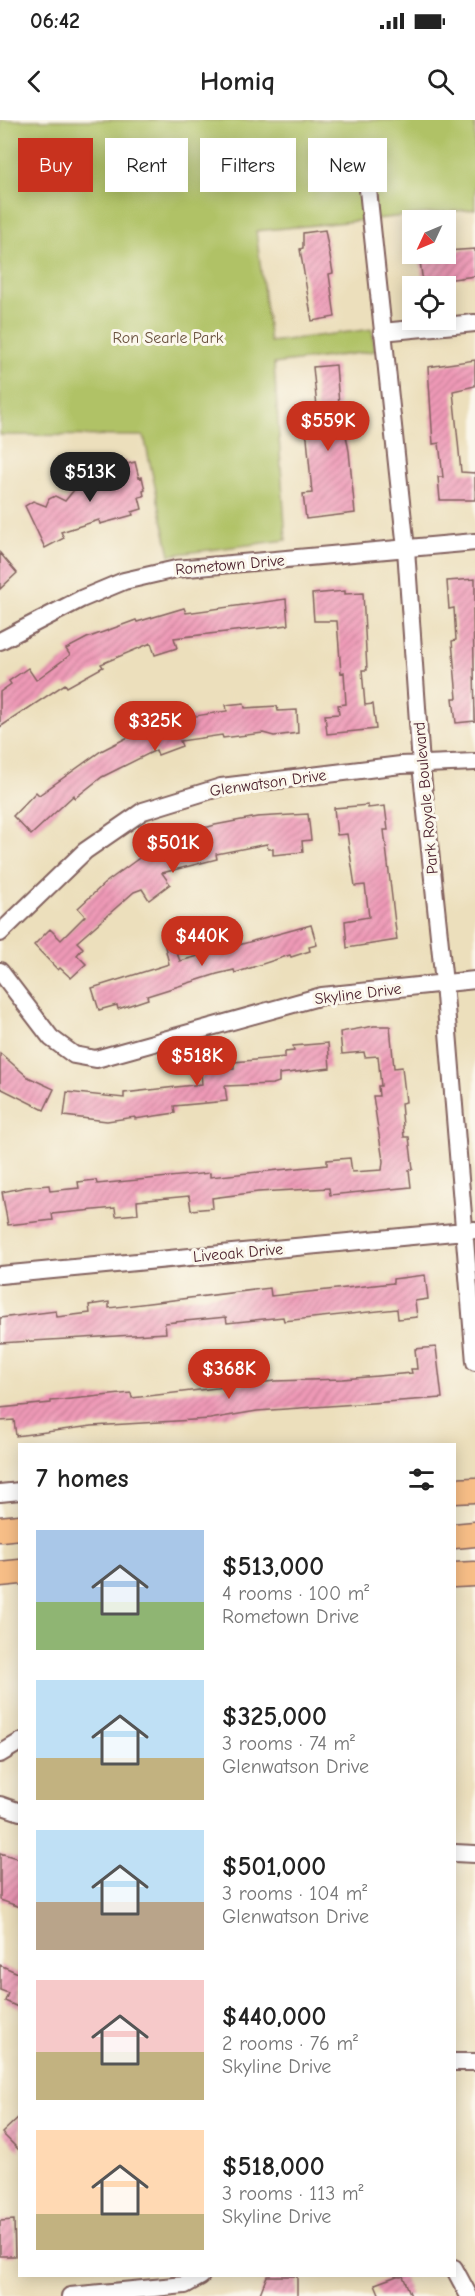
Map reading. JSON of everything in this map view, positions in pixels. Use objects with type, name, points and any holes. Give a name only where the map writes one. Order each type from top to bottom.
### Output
[{"type":"highway","points":[[456,1491],[475,1490]]},
{"type":"highway","points":[[0,1529],[18,1527]]},
{"type":"highway","points":[[456,1536],[475,1534]]},
{"type":"highway","points":[[0,1574],[18,1572]]},
{"type":"highway","points":[[456,1575],[475,1574]]},
{"type":"street","name":"Park Royale Boulevard","points":[[368,192],[406,549],[421,765],[469,1231],[475,1362]]},
{"type":"street","points":[[382,332],[475,323]]},
{"type":"street","name":"Rometown Drive","points":[[0,641],[81,599],[124,581],[176,569],[475,542]]},
{"type":"street","name":"Glenwatson Drive","points":[[0,933],[85,851],[143,811],[221,787],[401,765],[475,762]]},
{"type":"street","name":"Skyline Drive","points":[[0,971],[51,1038],[74,1055],[96,1059],[322,996],[475,980]]},
{"type":"street","name":"Liveoak Drive","points":[[0,1275],[469,1231]]},
{"type":"street","points":[[0,1493],[18,1491]]},
{"type":"street","points":[[0,1754],[18,1743]]},
{"type":"street","points":[[0,1805],[18,1811]]},
{"type":"street","points":[[456,1853],[475,1854]]},
{"type":"street","points":[[456,2062],[475,2062]]},
{"type":"street","points":[[456,2272],[469,2296]]},
{"type":"street","points":[[70,2296],[185,2285],[199,2277]]},
{"type":"green space","name":"Ron Searle Park","points":[[0,120],[475,120],[475,209],[402,210],[402,216],[256,231],[270,342],[372,329],[375,351],[274,364],[286,540],[170,555],[144,436],[0,435]]},
{"type":"building","points":[[325,230],[333,273],[329,274],[335,317],[312,321],[300,249],[303,248],[303,233]]},
{"type":"building","points":[[475,249],[475,276],[456,279],[456,276],[422,276],[420,264],[456,264],[456,250]]},
{"type":"building","points":[[475,360],[475,386],[453,391],[461,472],[475,473],[475,500],[440,500],[438,477],[443,477],[439,443],[433,444],[428,367]]},
{"type":"building","points":[[336,365],[341,431],[345,430],[349,451],[355,513],[306,519],[303,494],[312,493],[307,438],[303,428],[305,419],[318,417],[313,367]]},
{"type":"building","points":[[126,461],[127,464],[135,462],[139,478],[142,477],[145,490],[143,491],[144,496],[139,497],[142,509],[132,512],[133,515],[100,524],[99,520],[61,532],[64,538],[45,548],[25,506],[33,501],[46,506],[49,499],[55,496],[65,501],[74,490],[86,486],[89,480],[106,476],[104,467]]},
{"type":"building","points":[[0,553],[17,573],[0,589]]},
{"type":"building","points":[[475,579],[475,609],[473,609],[475,721],[456,723],[453,698],[457,698],[452,641],[456,640],[454,608],[449,609],[447,581]]},
{"type":"building","points":[[345,591],[345,594],[363,593],[367,670],[362,670],[365,705],[373,704],[376,729],[327,734],[325,715],[339,714],[338,705],[346,704],[344,672],[341,673],[337,621],[314,621],[312,594]]},
{"type":"building","points":[[286,599],[288,625],[174,638],[177,648],[155,655],[151,643],[101,664],[103,667],[67,687],[65,684],[0,727],[0,692],[11,684],[9,681],[28,668],[36,680],[70,655],[66,649],[87,638],[136,620],[137,622],[184,608],[186,613]]},
{"type":"building","points":[[244,703],[245,708],[277,706],[278,711],[297,710],[298,733],[274,736],[263,733],[223,738],[222,735],[180,741],[182,746],[158,755],[156,750],[102,777],[75,798],[74,795],[31,835],[13,816],[36,792],[39,795],[101,751],[140,731],[189,714],[190,717],[227,711],[226,705]]},
{"type":"building","points":[[368,805],[368,808],[385,806],[388,830],[384,830],[397,940],[347,948],[345,921],[369,917],[365,885],[355,886],[347,834],[337,835],[334,808]]},
{"type":"building","points":[[308,814],[311,840],[302,841],[303,852],[273,855],[273,849],[268,849],[267,844],[216,854],[217,859],[162,873],[170,884],[149,900],[142,889],[134,892],[77,942],[83,948],[77,955],[86,964],[71,978],[60,968],[58,970],[34,945],[50,929],[61,940],[85,916],[78,908],[105,883],[153,848],[157,853],[190,845],[187,833],[215,825],[257,817]]},
{"type":"building","points":[[311,925],[317,945],[309,947],[310,951],[235,973],[234,970],[217,974],[147,996],[148,999],[118,1009],[117,1005],[99,1010],[92,988],[169,964],[163,938],[170,935],[180,961]]},
{"type":"building","points":[[374,1026],[390,1026],[394,1068],[402,1067],[406,1102],[401,1103],[404,1137],[409,1137],[413,1169],[409,1170],[411,1187],[330,1195],[329,1188],[258,1192],[212,1198],[213,1208],[191,1210],[189,1196],[137,1201],[138,1214],[116,1216],[115,1208],[52,1214],[53,1220],[8,1225],[2,1192],[26,1187],[49,1185],[50,1191],[79,1188],[78,1182],[96,1180],[97,1184],[210,1173],[210,1177],[327,1165],[327,1160],[350,1158],[352,1172],[382,1170],[383,1161],[373,1096],[379,1096],[378,1086],[381,1086],[378,1056],[365,1057],[364,1052],[342,1054],[340,1032]]},
{"type":"building","points":[[328,1043],[330,1068],[279,1074],[279,1082],[273,1084],[225,1086],[227,1101],[174,1106],[175,1113],[135,1119],[135,1117],[107,1121],[64,1116],[67,1092],[124,1098],[124,1093],[202,1084],[201,1072],[234,1069],[234,1062],[285,1057],[285,1052],[294,1051],[293,1046]]},
{"type":"building","points":[[0,1053],[28,1077],[54,1089],[44,1110],[0,1088]]},
{"type":"building","points":[[425,1275],[428,1299],[415,1301],[417,1317],[398,1319],[397,1309],[284,1321],[283,1317],[227,1323],[226,1317],[165,1323],[166,1333],[0,1343],[0,1318],[56,1311],[57,1317],[90,1313],[89,1305],[109,1302],[109,1308],[270,1288],[271,1296],[393,1283],[393,1279]]},
{"type":"building","points":[[436,1347],[442,1398],[257,1411],[210,1419],[92,1426],[16,1436],[14,1420],[0,1421],[0,1408],[51,1403],[51,1401],[131,1393],[132,1398],[275,1381],[343,1379],[412,1373],[411,1369],[417,1369],[415,1349]]},
{"type":"building","points":[[0,1853],[18,1858],[18,1906],[0,1900]]},
{"type":"building","points":[[0,1965],[18,1973],[18,2007],[5,2001],[8,1993],[0,1990]]},
{"type":"building","points":[[18,2118],[18,2149],[2,2133]]},
{"type":"building","points":[[14,2220],[15,2256],[0,2256],[0,2221]]},
{"type":"building","points":[[267,2277],[297,2277],[297,2296],[259,2296]]},
{"type":"building","points":[[394,2277],[403,2277],[411,2296],[380,2296],[375,2284]]}]
